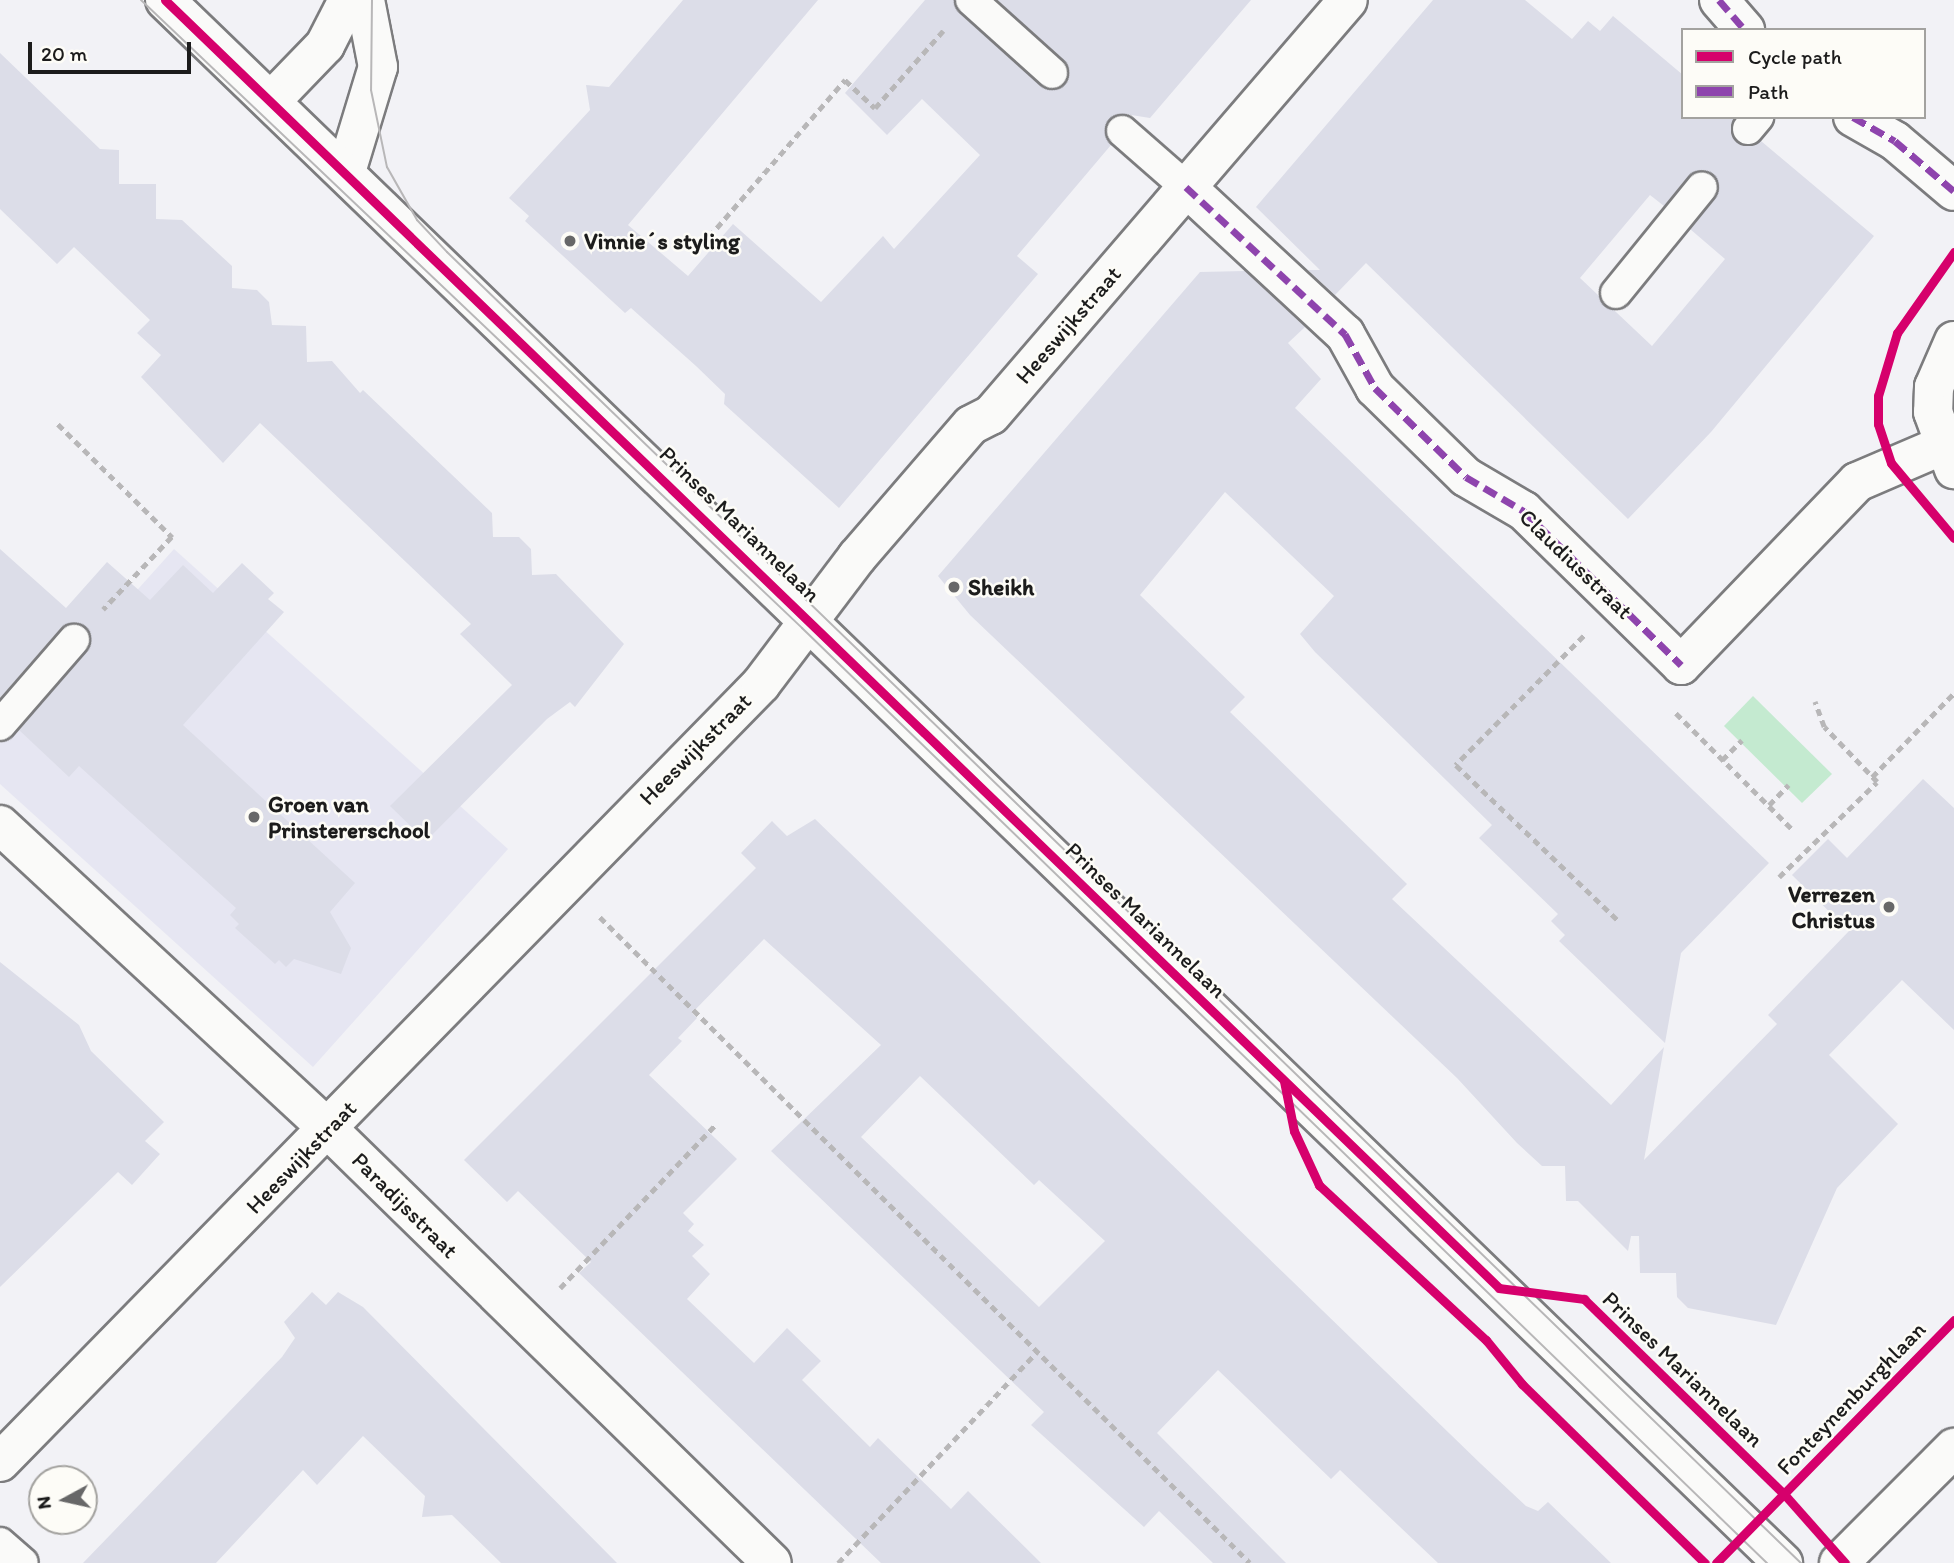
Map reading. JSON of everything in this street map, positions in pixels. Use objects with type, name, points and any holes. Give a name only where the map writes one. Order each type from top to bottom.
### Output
[{"type":"street","name":"Prinses Mariannelaan","points":[[164,0],[810,618],[1783,1563]]},
{"type":"street","points":[[271,102],[326,45],[348,0]]},
{"type":"street","points":[[346,172],[378,67],[365,0]]},
{"type":"street","name":"Heeswijkstraat","points":[[0,1462],[328,1130],[564,881],[761,684],[810,618],[971,425],[991,415],[1348,0]]},
{"type":"street","points":[[1719,0],[1743,28]]},
{"type":"street","points":[[1856,119],[1895,141],[1954,191]]},
{"type":"street","name":"Claudiusstraat","points":[[1186,187],[1345,334],[1375,388],[1466,477],[1524,511],[1681,665],[1857,482],[1947,458]]},
{"type":"street","points":[[1947,458],[1934,387],[1954,341]]},
{"type":"street","name":"Paradijsstraat","points":[[0,825],[328,1130],[772,1563]]},
{"type":"street","points":[[1839,1563],[1954,1448]]},
{"type":"lane","points":[[970,1],[1052,73]]},
{"type":"lane","points":[[1122,131],[1186,187]]},
{"type":"lane","points":[[1616,293],[1702,187]]},
{"type":"lane","points":[[0,725],[74,640]]},
{"type":"lane","points":[[0,1543],[23,1563]]},
{"type":"path","points":[[701,246],[845,80],[875,108],[970,1]]},
{"type":"path","points":[[58,424],[172,537],[74,640]]},
{"type":"path","points":[[1617,602],[1456,765],[1620,922]]},
{"type":"path","points":[[1872,777],[1954,693]]},
{"type":"path","points":[[1779,877],[1877,782],[1824,727],[1815,702]]},
{"type":"path","points":[[1666,704],[1794,831]]},
{"type":"path","points":[[1722,760],[1742,740]]},
{"type":"path","points":[[1769,805],[1788,785]]},
{"type":"path","points":[[564,881],[1250,1563]]},
{"type":"path","points":[[525,1324],[716,1123]]},
{"type":"path","points":[[838,1563],[1037,1352]]},
{"type":"shaded area","name":"Groen van Prinstererschool","points":[[174,549],[508,849],[313,1067],[0,784],[0,743]]},
{"type":"green space","points":[[1753,696],[1832,774],[1802,803],[1724,726]]},
{"type":"building","points":[[683,0],[818,0],[628,225],[688,276],[733,224],[821,302],[883,236],[894,249],[980,155],[922,99],[887,135],[845,93],[925,0],[954,0],[959,13],[1049,90],[1065,84],[1068,67],[997,0],[1251,0],[1150,118],[1125,114],[1108,120],[1111,145],[1017,256],[1038,274],[839,508],[724,404],[725,394],[696,366],[631,308],[625,313],[525,221],[529,216],[509,198],[590,110],[586,85],[609,87]]},
{"type":"building","points":[[1433,0],[1525,0],[1572,39],[1588,21],[1600,31],[1613,16],[1681,73],[1681,119],[1733,119],[1736,142],[1761,141],[1874,236],[1711,432],[1628,519],[1366,263],[1335,295],[1308,270],[1320,270],[1256,207]],"holes":[[[1704,170],[1713,174],[1719,190],[1690,229],[1725,259],[1652,346],[1580,278],[1650,195],[1664,206],[1689,176]]]},
{"type":"building","points":[[0,53],[100,149],[119,150],[119,184],[156,184],[156,219],[182,220],[232,266],[232,288],[257,290],[269,302],[272,325],[306,326],[307,362],[332,361],[360,393],[363,390],[492,513],[493,537],[519,537],[531,549],[532,575],[556,574],[624,644],[575,707],[570,702],[547,719],[426,841],[390,806],[512,685],[460,634],[471,624],[260,423],[223,463],[141,377],[161,355],[137,333],[150,320],[74,247],[57,264],[0,209]]},
{"type":"building","points":[[1245,271],[1305,327],[1288,343],[1321,379],[1295,408],[1769,863],[1681,953],[1665,1043],[1559,941],[1565,935],[1551,921],[1558,914],[1479,838],[1492,825],[1315,652],[1300,634],[1334,596],[1225,492],[1140,595],[1245,697],[1230,712],[1407,884],[1392,899],[1611,1105],[1664,1047],[1644,1160],[1777,1024],[1768,1015],[1849,931],[1792,875],[1828,839],[1847,858],[1923,779],[1954,808],[1954,1030],[1902,980],[1829,1055],[1898,1124],[1837,1188],[1776,1325],[1688,1308],[1677,1297],[1676,1273],[1640,1273],[1639,1236],[1631,1236],[1628,1251],[1578,1201],[1566,1201],[1565,1166],[1542,1166],[1517,1143],[1457,1078],[970,615],[938,576],[1200,272]]},
{"type":"building","points":[[0,549],[66,608],[107,562],[150,600],[183,565],[213,593],[242,563],[274,593],[268,599],[284,612],[183,725],[355,883],[330,912],[351,948],[341,974],[294,959],[286,967],[279,960],[275,964],[235,928],[239,924],[230,915],[236,908],[79,766],[69,777],[19,730],[87,651],[91,635],[78,623],[61,628],[0,698]]},
{"type":"building","points":[[815,819],[1481,1464],[1526,1506],[1538,1511],[1548,1502],[1611,1563],[1438,1563],[1340,1470],[1331,1479],[1218,1370],[1157,1433],[1286,1563],[1213,1563],[1159,1511],[1144,1527],[1031,1425],[1044,1412],[771,1151],[881,1045],[764,939],[692,1013],[697,1018],[678,1038],[682,1041],[649,1075],[737,1159],[683,1213],[694,1224],[688,1231],[704,1245],[692,1256],[710,1274],[687,1299],[754,1363],[787,1328],[821,1361],[802,1380],[870,1447],[878,1438],[951,1509],[968,1491],[1041,1563],[881,1563],[579,1273],[591,1262],[518,1191],[507,1202],[464,1160],[756,868],[741,853],[772,821],[787,836]],"holes":[[[920,1076],[1034,1185],[1039,1180],[1105,1241],[1039,1307],[861,1137]]]},
{"type":"building","points":[[0,962],[79,1025],[91,1051],[164,1122],[145,1141],[160,1154],[132,1185],[118,1172],[0,1287]]},
{"type":"building","points":[[312,1292],[326,1305],[338,1292],[363,1307],[617,1563],[501,1563],[452,1515],[422,1517],[425,1496],[363,1436],[317,1485],[303,1470],[216,1563],[83,1563],[282,1357],[295,1338],[284,1322]]},
{"type":"tram line","points":[[141,0],[802,628],[1767,1563]]},
{"type":"tram line","points":[[372,0],[371,90],[387,167],[417,220],[1801,1563]]},
{"type":"marked path","points":[[1719,0],[1743,28]]},
{"type":"marked path","points":[[1856,119],[1895,141],[1954,191]]},
{"type":"marked path","points":[[1186,187],[1345,334],[1375,388],[1466,477],[1524,511],[1681,665]]},
{"type":"cycle path","points":[[165,0],[1499,1288],[1584,1299],[1784,1494],[1845,1563]]},
{"type":"cycle path","points":[[1954,252],[1897,333],[1878,396],[1878,424],[1891,463],[1954,538]]},
{"type":"cycle path","points":[[1284,1081],[1294,1131],[1319,1185],[1486,1340],[1522,1384],[1705,1563]]},
{"type":"cycle path","name":"Fonteynenburghlaan","points":[[1716,1563],[1954,1320]]},
{"type":"place","name":"Vinnie´s styling","points":[[570,241]]},
{"type":"place","name":"Sheikh","points":[[954,587]]},
{"type":"place","name":"Groen van Prinstererschool","points":[[254,817]]},
{"type":"place","name":"Verrezen Christus","points":[[1889,907]]}]
